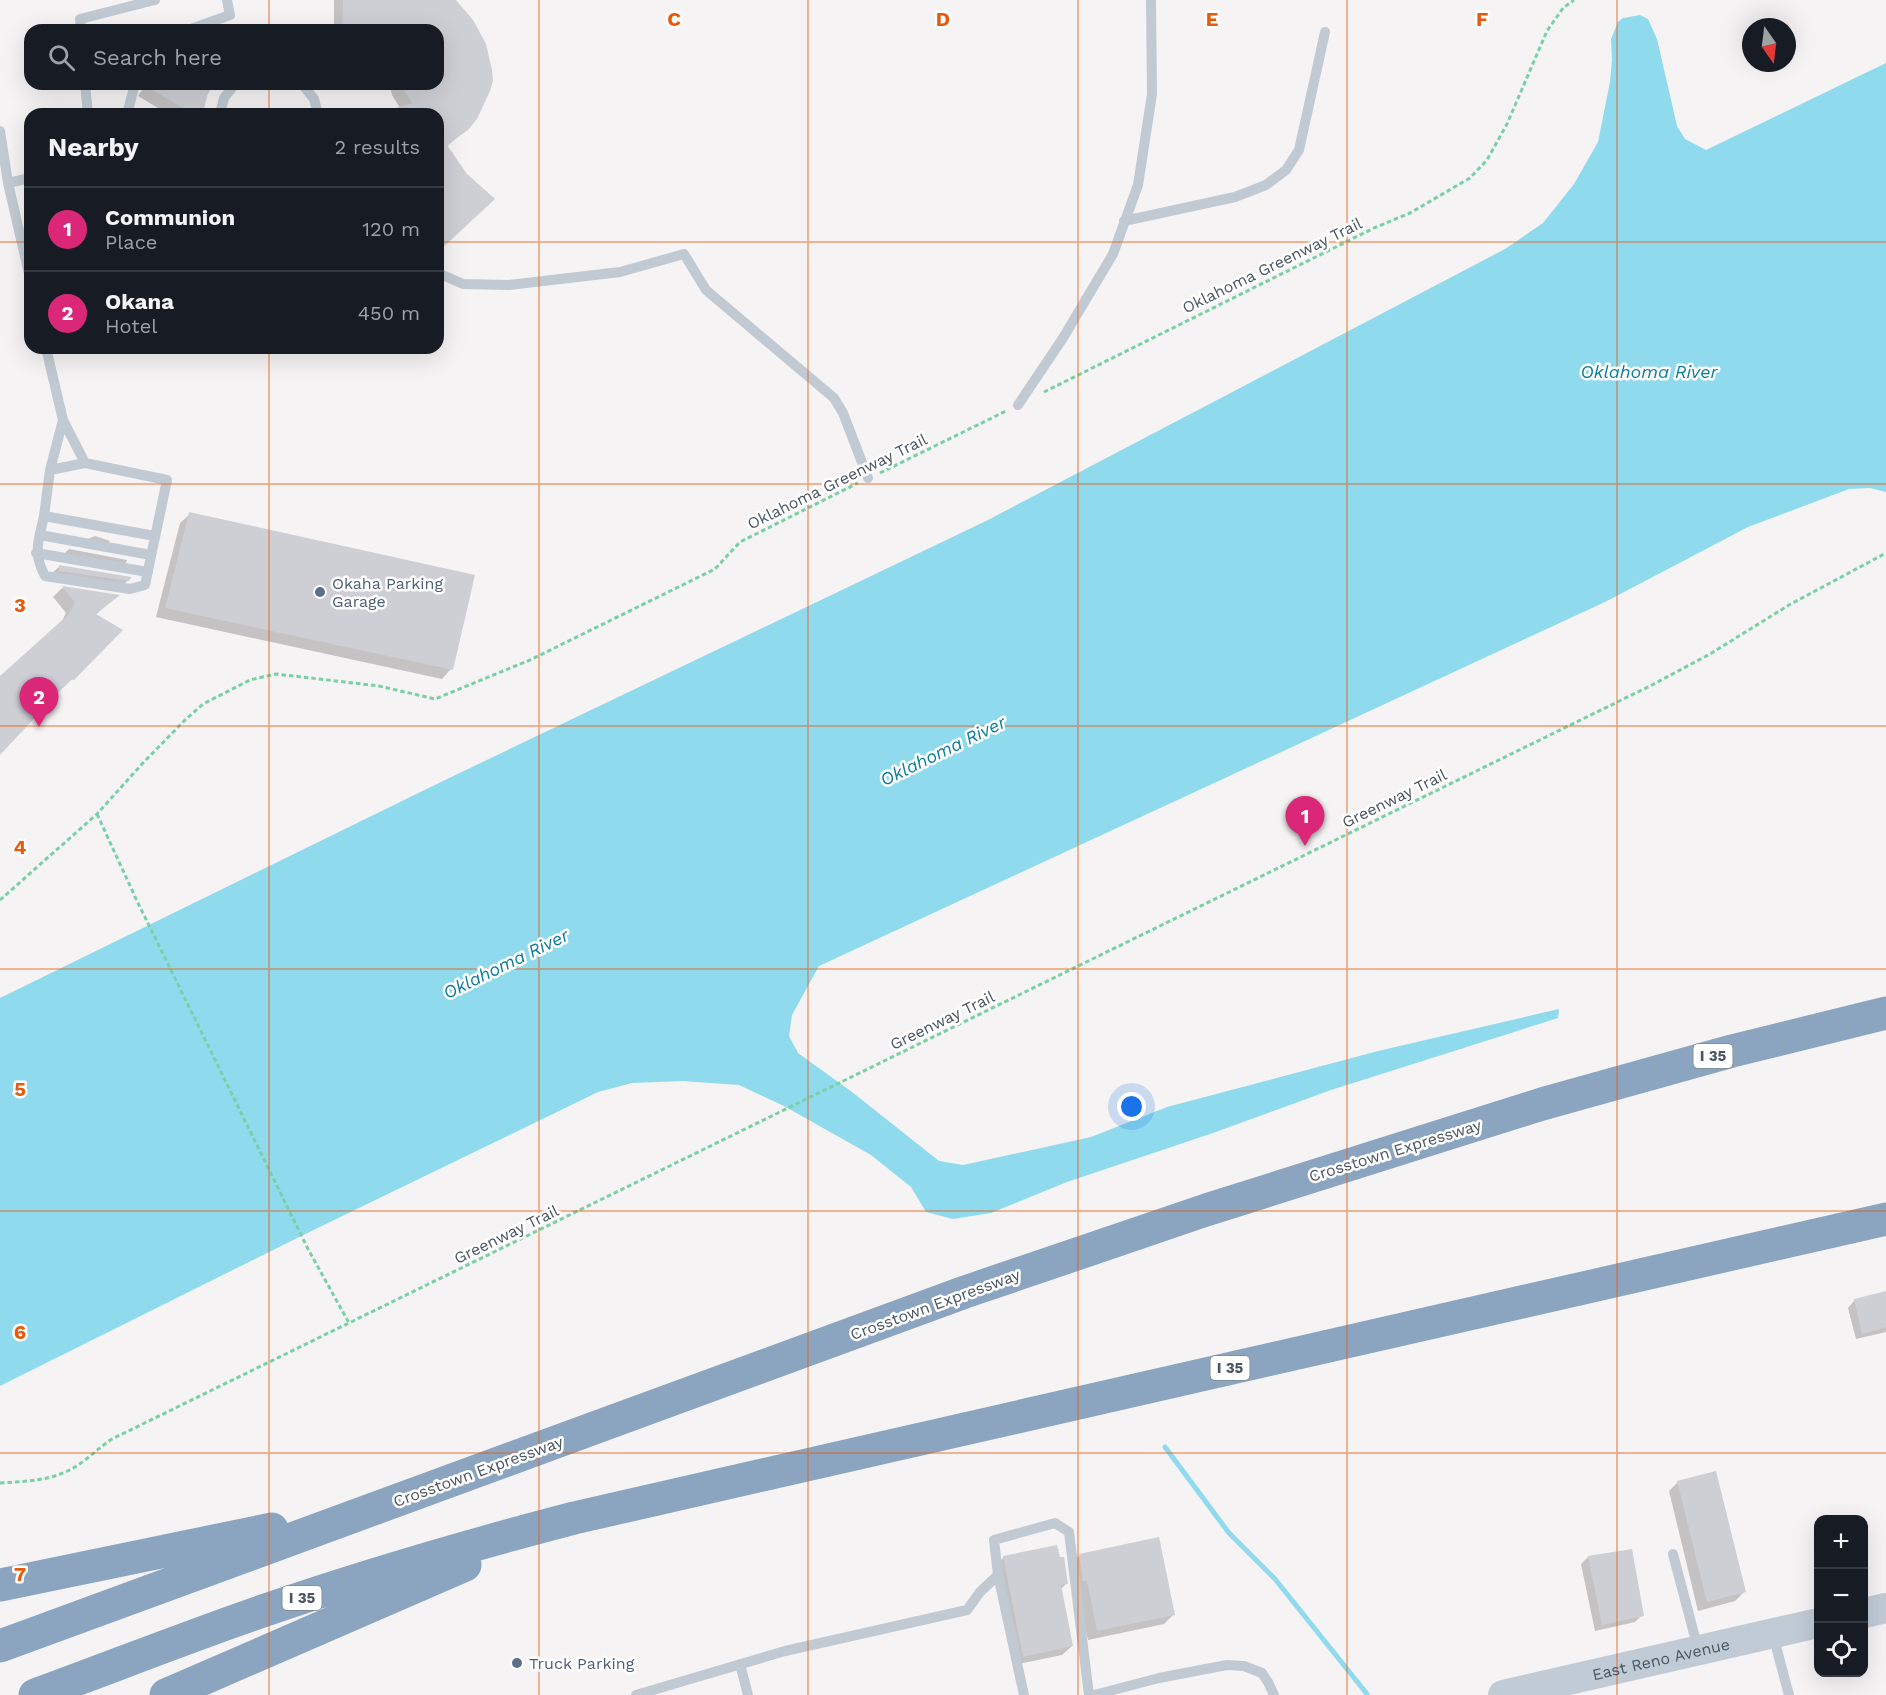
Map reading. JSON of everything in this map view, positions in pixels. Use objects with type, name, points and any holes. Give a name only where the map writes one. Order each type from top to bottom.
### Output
[{"type":"highway","name":"Crosstown Expressway","points":[[0,1646],[964,1292],[1206,1210],[1542,1104],[1732,1051],[1886,1013]]},
{"type":"highway","name":"I 35","points":[[35,1695],[255,1614],[464,1546],[574,1518],[1886,1219]]},
{"type":"highway","points":[[0,1585],[382,1506]]},
{"type":"highway","points":[[166,1695],[574,1518]]},
{"type":"main road","points":[[1868,1612],[1886,1608]]},
{"type":"main road","name":"East Reno Avenue","points":[[1503,1695],[1814,1624]]},
{"type":"lane","points":[[80,24],[80,20],[155,0]]},
{"type":"lane","points":[[205,24],[230,15],[227,0]]},
{"type":"lane","points":[[1018,405],[1063,338],[1113,254],[1138,184],[1152,94],[1151,0]]},
{"type":"lane","points":[[1124,221],[1235,197],[1266,185],[1286,170],[1299,150],[1325,32]]},
{"type":"lane","points":[[86,90],[87,108]]},
{"type":"lane","points":[[129,108],[133,90]]},
{"type":"lane","points":[[222,108],[224,98],[230,90]]},
{"type":"lane","points":[[307,90],[314,99],[316,108]]},
{"type":"lane","points":[[0,131],[8,183],[24,252]]},
{"type":"lane","points":[[8,183],[24,179]]},
{"type":"lane","points":[[444,276],[463,284],[509,285],[620,272],[684,254],[706,290],[834,398],[843,413],[868,478]]},
{"type":"lane","points":[[47,354],[63,420],[85,463]]},
{"type":"lane","points":[[50,470],[85,463],[167,480],[145,585],[130,589],[45,576],[37,561],[36,553],[50,470],[63,420]]},
{"type":"lane","points":[[44,516],[155,536]]},
{"type":"lane","points":[[40,535],[151,555]]},
{"type":"lane","points":[[36,553],[148,572]]},
{"type":"lane","points":[[1024,1695],[998,1575],[994,1540],[1055,1524],[1069,1532],[1093,1695],[1159,1678],[1227,1665],[1244,1666],[1262,1673],[1274,1695]]},
{"type":"lane","points":[[1673,1554],[1698,1650]]},
{"type":"lane","points":[[636,1695],[784,1651],[967,1610],[980,1592],[998,1575]]},
{"type":"lane","points":[[1772,1634],[1789,1695]]},
{"type":"lane","points":[[740,1664],[748,1695]]},
{"type":"path","name":"Oklahoma Greenway Trail","points":[[0,900],[97,814],[184,720],[203,704],[250,680],[276,674],[287,675],[378,686],[435,699],[530,660],[715,569],[740,542],[1374,228],[1410,213],[1470,178],[1486,160],[1507,124],[1547,31],[1563,8],[1574,0]]},
{"type":"path","name":"Greenway Trail","points":[[0,1483],[61,1474],[77,1466],[112,1439],[1650,686],[1710,654],[1789,605],[1886,553]]},
{"type":"path","points":[[97,814],[137,902],[308,1249],[349,1323]]},
{"type":"water","name":"Oklahoma River","points":[[1640,15],[1648,19],[1657,39],[1677,126],[1685,139],[1706,150],[1886,63],[1886,492],[1870,488],[1849,489],[1748,527],[1605,602],[819,966],[792,1015],[789,1036],[798,1053],[852,1092],[939,1161],[963,1165],[1091,1137],[1167,1107],[1378,1051],[1559,1009],[1558,1018],[1331,1090],[1067,1182],[991,1213],[953,1219],[926,1212],[911,1187],[871,1155],[784,1106],[739,1085],[683,1081],[632,1083],[598,1092],[0,1386],[0,998],[445,780],[988,520],[1505,249],[1543,223],[1574,184],[1598,142],[1610,82],[1611,39],[1618,22],[1623,18]]},
{"type":"building","points":[[343,0],[456,0],[473,20],[486,44],[493,81],[490,91],[477,119],[468,130],[447,145],[467,174],[495,199],[444,246],[444,108],[396,108],[412,103],[404,90],[444,90],[444,24],[342,24]]},
{"type":"building","points":[[152,90],[210,90],[204,108],[183,108]]},
{"type":"building","name":"Okaha Parking Garage","points":[[189,512],[475,575],[453,670],[165,608]]},
{"type":"building","points":[[59,565],[131,578],[129,581],[59,571]]},
{"type":"building","points":[[62,586],[120,595],[96,614],[123,630],[74,680],[71,679],[0,755],[0,676],[69,614],[75,603]]},
{"type":"building","points":[[1886,1291],[1886,1327],[1862,1334],[1854,1299]]},
{"type":"building","points":[[1716,1471],[1746,1592],[1707,1602],[1677,1481]]},
{"type":"building","points":[[1159,1537],[1175,1615],[1097,1631],[1087,1581],[1083,1581],[1079,1554]]},
{"type":"building","points":[[1057,1545],[1060,1557],[1064,1557],[1068,1584],[1061,1585],[1073,1646],[1023,1657],[1003,1556]]},
{"type":"building","points":[[1632,1549],[1644,1616],[1602,1625],[1588,1556]]},
{"type":"waterway","points":[[1165,1447],[1229,1533],[1275,1579],[1367,1694]]},
{"type":"place","name":"Okaha Parking Garage","points":[[320,592]]},
{"type":"place","name":"Okana","points":[[39,727]]},
{"type":"place","name":"Communion","points":[[1305,846]]},
{"type":"place","name":"Truck Parking","points":[[517,1663]]}]
